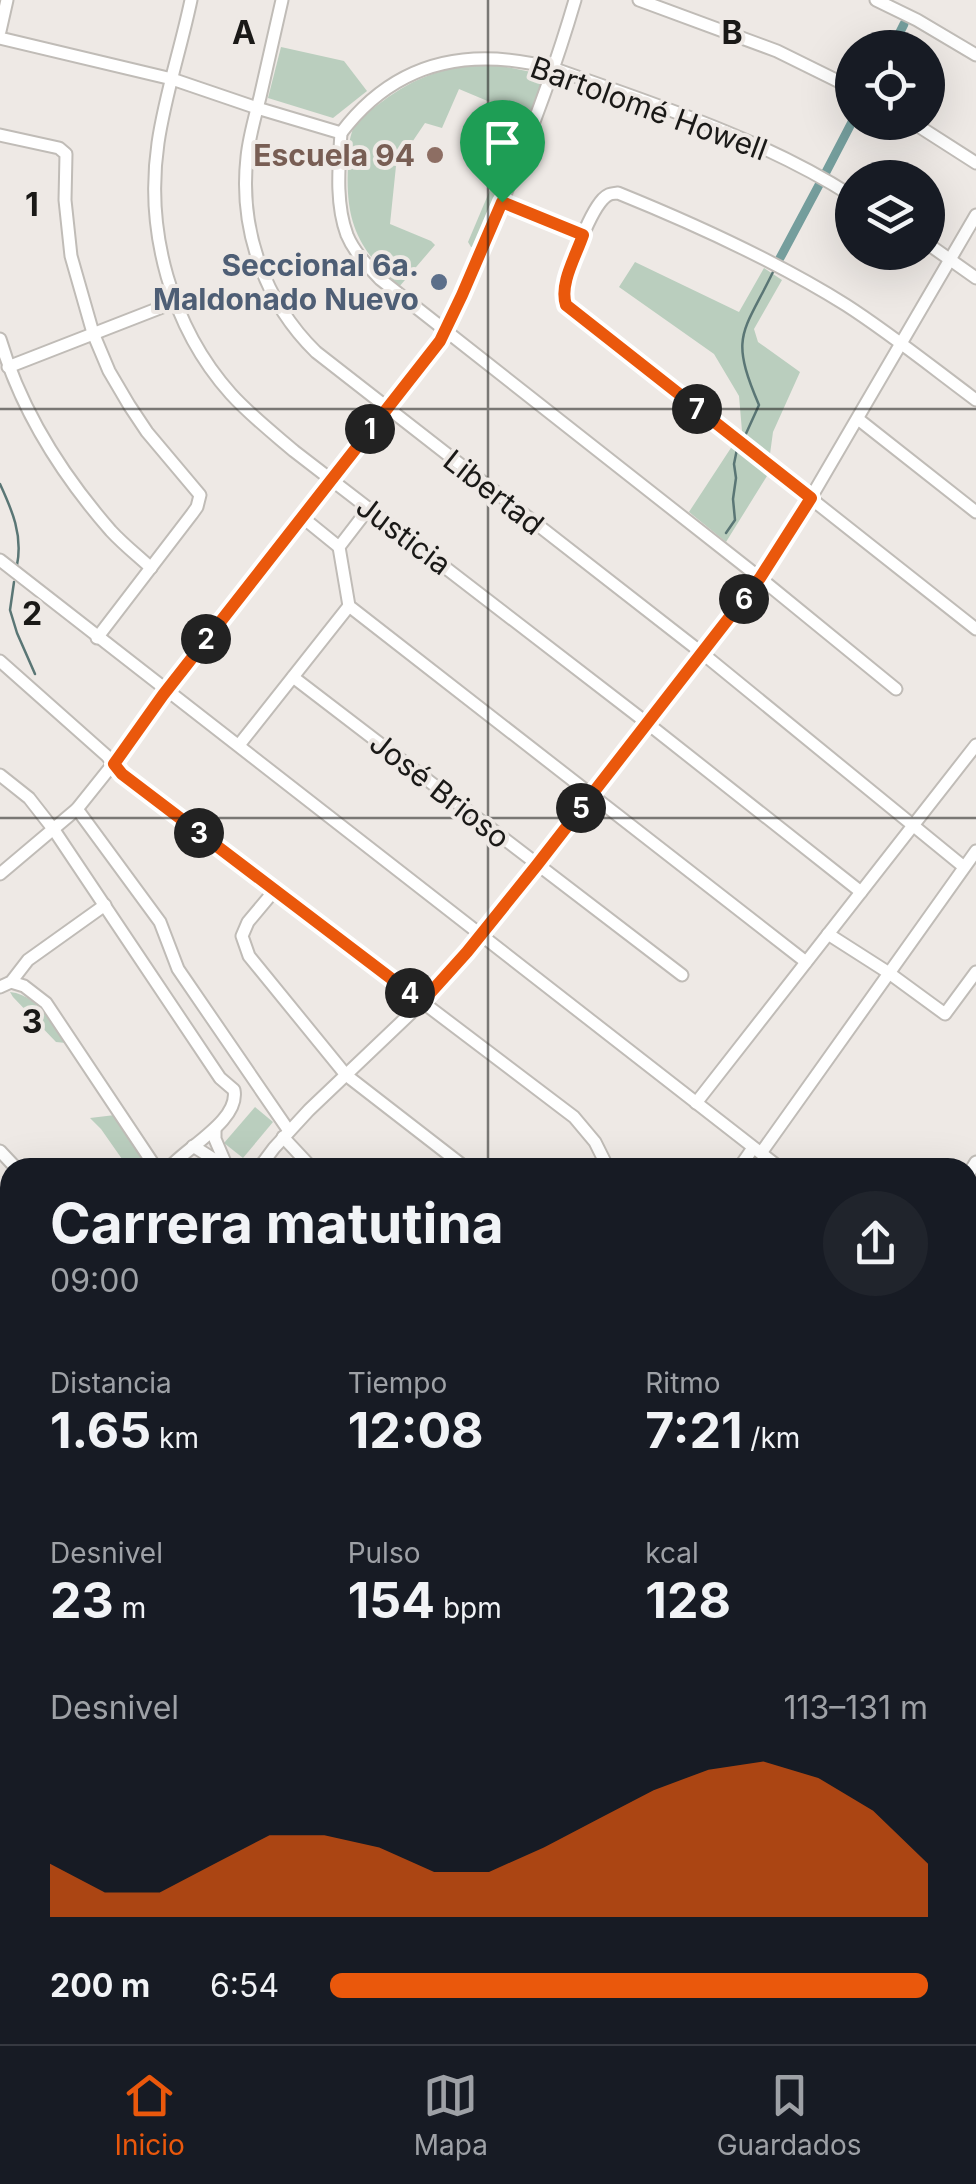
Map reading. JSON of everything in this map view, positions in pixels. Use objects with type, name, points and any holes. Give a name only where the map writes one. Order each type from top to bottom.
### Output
[{"type":"street","points":[[7,0],[0,34],[172,79],[341,133],[339,178],[347,236],[380,279],[896,689]]},
{"type":"street","name":"Justicia","points":[[191,0],[158,144],[155,208],[175,302],[203,356],[230,394],[330,480],[861,892]]},
{"type":"street","name":"Libertad","points":[[282,0],[247,156],[247,201],[254,246],[268,285],[286,317],[305,341],[386,408],[702,653],[964,867]]},
{"type":"street","points":[[0,874],[77,809],[114,764],[167,689],[445,332],[555,69],[576,0]]},
{"type":"street","points":[[639,0],[777,51],[835,80]]},
{"type":"street","points":[[876,0],[905,6],[972,53],[976,38]]},
{"type":"street","name":"Bartolomé Howell","points":[[341,133],[376,97],[408,75],[431,66],[479,58],[529,62],[712,126],[778,155],[835,187]]},
{"type":"street","points":[[0,135],[59,148],[66,154],[65,200],[71,256],[92,333],[128,405],[200,495],[192,514],[97,638]]},
{"type":"street","points":[[941,140],[976,162]]},
{"type":"street","points":[[976,400],[843,303],[766,259],[618,193],[608,195],[600,203],[583,235],[565,285],[563,300],[570,310],[976,629]]},
{"type":"street","points":[[502,202],[583,235]]},
{"type":"street","points":[[267,1158],[286,1134],[422,1002],[481,936],[760,578],[858,419],[976,214]]},
{"type":"street","points":[[945,255],[976,278]]},
{"type":"street","points":[[8,367],[175,302]]},
{"type":"street","points":[[0,339],[8,367],[33,420],[70,479],[113,533],[151,568]]},
{"type":"street","points":[[858,419],[976,512]]},
{"type":"street","points":[[339,547],[369,508]]},
{"type":"street","points":[[302,517],[339,547],[349,606],[806,962]]},
{"type":"street","points":[[0,560],[767,1158]]},
{"type":"street","points":[[239,746],[349,606]]},
{"type":"street","points":[[0,661],[122,774],[574,1117],[603,1158]]},
{"type":"street","name":"José Brioso","points":[[293,678],[682,975]]},
{"type":"street","points":[[696,1103],[976,745]]},
{"type":"street","points":[[0,775],[29,798],[54,830],[220,1078],[234,1090],[234,1107],[215,1129],[178,1158]]},
{"type":"street","points":[[77,809],[160,922],[178,968],[304,1158]]},
{"type":"street","points":[[749,1158],[976,851]]},
{"type":"street","points":[[274,891],[248,922],[242,936],[249,956],[346,1074],[453,1158]]},
{"type":"street","points":[[5,984],[28,960],[105,904]]},
{"type":"street","points":[[828,934],[946,1014],[976,972]]},
{"type":"street","points":[[5,984],[24,986],[46,1003],[149,1158]]},
{"type":"street","points":[[215,1129],[223,1158]]},
{"type":"street","points":[[192,1146],[212,1158]]},
{"type":"green space","points":[[281,47],[344,61],[367,91],[333,118],[268,98]]},
{"type":"green space","points":[[482,65],[546,75],[528,118],[459,89],[442,128],[425,123],[396,166],[390,224],[435,245],[399,287],[364,247],[352,219],[348,185],[352,132],[367,113],[406,86],[442,71]]},
{"type":"green space","points":[[501,164],[509,167],[475,247],[471,247],[468,242]]},
{"type":"green space","points":[[635,262],[739,312],[764,268],[782,280],[754,329],[758,342],[800,372],[773,432],[767,476],[726,542],[689,512],[742,431],[739,396],[714,354],[619,287]]},
{"type":"green space","points":[[10,992],[35,1004],[66,1043],[56,1042]]},
{"type":"green space","points":[[255,1107],[273,1122],[243,1158],[224,1143]]},
{"type":"green space","points":[[115,1115],[143,1158],[121,1158],[90,1118]]},
{"type":"waterway","points":[[901,30],[904,24]]},
{"type":"waterway","points":[[826,172],[843,140]]},
{"type":"waterway","points":[[780,258],[819,185]]},
{"type":"waterway","points":[[744,438],[759,405],[744,363],[744,336],[773,272]]},
{"type":"waterway","points":[[726,533],[735,520],[737,449]]},
{"type":"waterway","points":[[0,484],[17,533],[17,565]]},
{"type":"waterway","points":[[14,582],[10,610],[35,674]]},
{"type":"place","name":"Escuela 94","points":[[435,155]]},
{"type":"place","name":"Seccional 6a. Maldonado Nuevo","points":[[439,282]]},
{"type":"route","points":[[502,202],[583,235],[565,285],[563,300],[570,310],[811,498],[760,578],[537,865],[422,1002],[122,774],[114,764],[163,695],[440,341],[502,202]]}]
